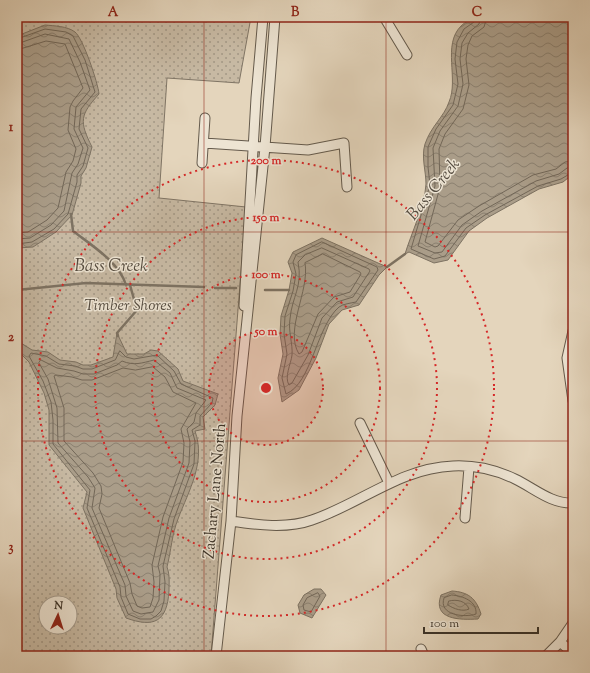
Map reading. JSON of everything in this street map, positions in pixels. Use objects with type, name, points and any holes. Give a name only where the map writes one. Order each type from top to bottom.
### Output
[{"type":"street","name":"Zachary Lane North","points":[[216,656],[222,591],[231,521],[245,327],[244,310],[253,147],[263,17]]},
{"type":"street","name":"Zachary Lane North","points":[[245,327],[249,310],[265,147],[275,17]]},
{"type":"street","points":[[384,17],[407,55]]},
{"type":"street","points":[[202,163],[205,118]]},
{"type":"street","points":[[204,143],[308,150],[344,143],[347,187]]},
{"type":"street","points":[[573,331],[567,358],[573,400]]},
{"type":"street","points":[[360,423],[389,483]]},
{"type":"street","points":[[231,521],[269,525],[299,523],[322,516],[415,472],[435,467],[469,466],[496,472],[514,478],[557,502],[573,503]]},
{"type":"street","points":[[465,518],[469,466]]},
{"type":"street","points":[[546,656],[560,642],[573,623]]},
{"type":"street","points":[[560,642],[573,653]]},
{"type":"green space","name":"Timber Shores","points":[[17,17],[251,17],[239,83],[167,78],[159,198],[246,207],[211,656],[17,656]]},
{"type":"water","points":[[474,17],[573,17],[573,174],[563,182],[539,189],[487,218],[469,231],[448,260],[434,263],[409,252],[405,254],[425,192],[426,184],[423,154],[425,144],[447,107],[452,93],[451,52],[455,34],[464,23]]},
{"type":"water","points":[[45,25],[61,27],[75,32],[90,61],[99,94],[85,113],[83,124],[92,147],[86,168],[81,176],[81,183],[72,215],[56,232],[33,247],[17,248],[17,36]]},
{"type":"water","points":[[322,238],[387,267],[379,275],[359,305],[342,310],[329,324],[316,358],[299,390],[282,402],[278,378],[283,354],[280,334],[281,316],[289,290],[292,273],[288,262],[293,252]]},
{"type":"water","points":[[117,333],[127,354],[144,354],[151,350],[158,351],[178,369],[183,381],[218,394],[215,405],[203,417],[205,429],[195,431],[199,454],[195,476],[178,519],[173,537],[167,567],[169,573],[168,601],[162,616],[151,622],[136,621],[126,618],[117,598],[116,589],[83,508],[87,492],[49,445],[49,410],[44,393],[29,362],[22,355],[17,346],[21,343],[32,350],[48,352],[60,360],[76,362],[83,365],[91,365],[113,357]]},
{"type":"water","points":[[314,589],[321,589],[326,595],[312,618],[300,613],[298,605],[304,595]]},
{"type":"water","points":[[452,591],[467,594],[474,600],[481,614],[478,619],[449,617],[444,614],[440,609],[439,603],[441,595]]},
{"type":"waterway","points":[[71,214],[73,231],[111,261],[126,285]]},
{"type":"waterway","name":"Bass Creek","points":[[387,267],[405,254]]},
{"type":"waterway","name":"Bass Creek","points":[[17,290],[86,283],[204,287]]},
{"type":"waterway","points":[[118,336],[117,333],[137,310],[130,285]]},
{"type":"waterway","name":"Bass Creek","points":[[215,288],[236,288]]},
{"type":"waterway","name":"Bass Creek","points":[[265,290],[289,290]]}]
